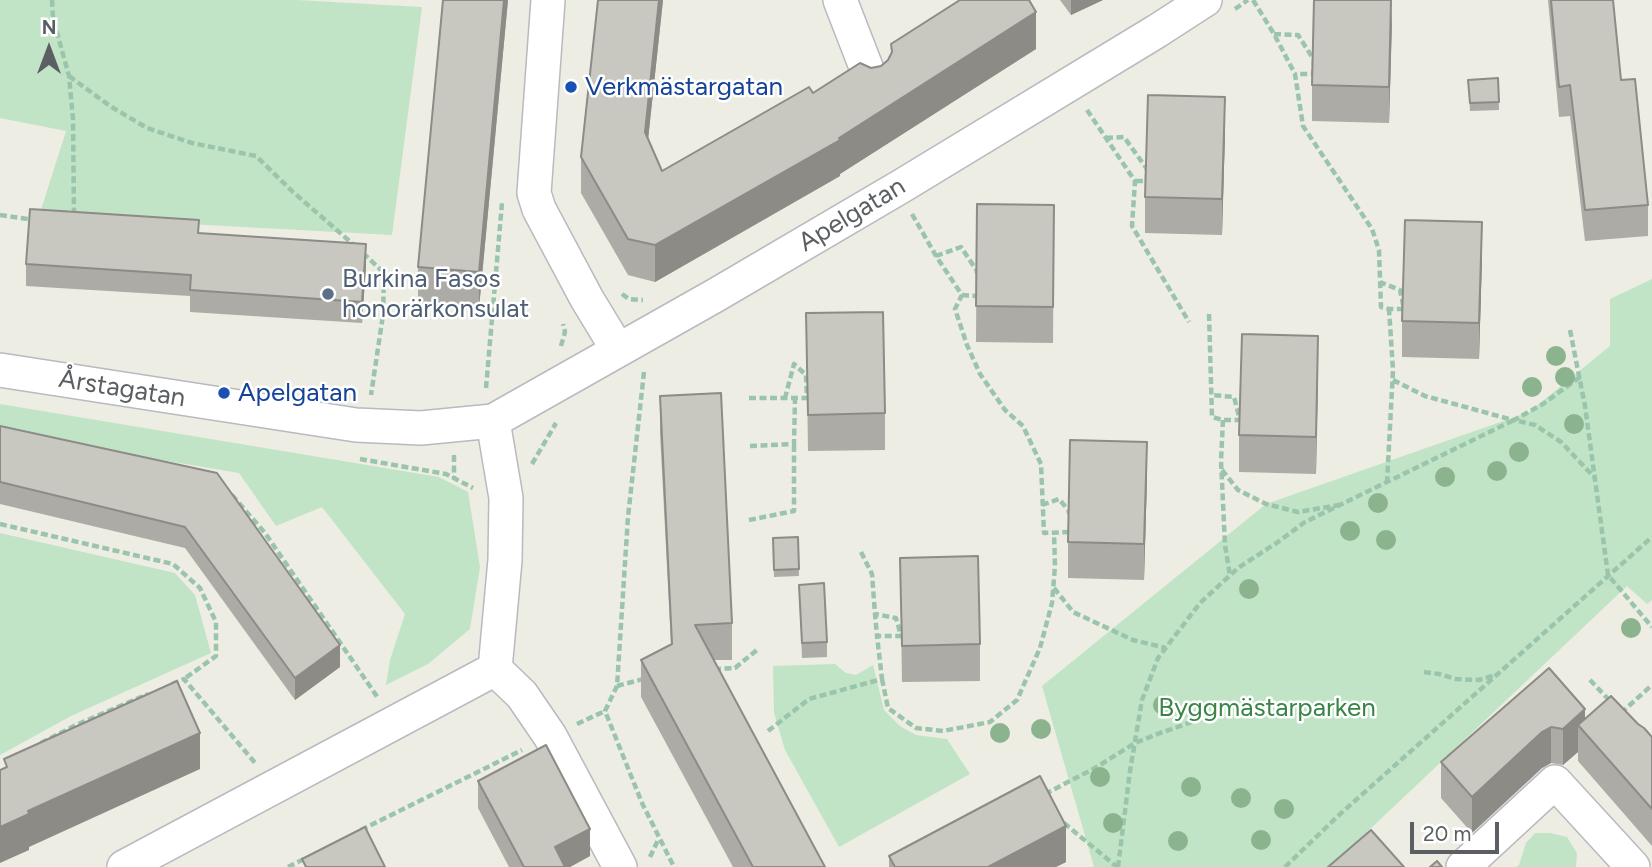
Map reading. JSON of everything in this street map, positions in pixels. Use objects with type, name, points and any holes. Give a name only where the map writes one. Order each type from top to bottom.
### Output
[{"type":"street","points":[[548,0],[534,193],[538,209],[618,350]]},
{"type":"street","points":[[840,0],[873,85]]},
{"type":"street","name":"Apelgatan","points":[[493,421],[716,296],[1205,0]]},
{"type":"street","name":"Årstagatan","points":[[0,370],[356,425],[421,428],[493,421]]},
{"type":"street","points":[[493,421],[506,498],[505,560],[495,669]]},
{"type":"street","points":[[124,867],[495,669]]},
{"type":"street","points":[[495,669],[522,695],[635,862]]},
{"type":"street","points":[[1463,867],[1555,782],[1633,867]]},
{"type":"path","points":[[52,0],[53,18],[69,76],[73,119],[74,227]]},
{"type":"path","points":[[1254,0],[1295,75],[1303,126],[1372,229],[1378,250],[1381,307],[1404,309],[1400,289],[1380,282]]},
{"type":"path","points":[[1274,34],[1298,35],[1314,60],[1313,74],[1295,75]]},
{"type":"path","points":[[69,76],[110,106],[147,128],[192,143],[256,156],[384,273],[383,315],[369,404]]},
{"type":"path","points":[[1084,106],[1135,181],[1132,226],[1189,322]]},
{"type":"path","points":[[1105,138],[1124,137],[1147,169],[1147,181],[1135,181]]},
{"type":"path","points":[[911,210],[915,222],[962,296]]},
{"type":"path","points":[[0,215],[39,221]]},
{"type":"path","points":[[936,256],[961,247],[977,271],[978,296],[962,296]]},
{"type":"path","points":[[351,254],[365,255]]},
{"type":"path","points":[[962,296],[955,309],[980,374],[1005,410],[1023,426],[1041,464],[1042,505],[1044,533],[1069,533],[1069,510],[1059,499],[1042,505]]},
{"type":"path","points":[[1387,483],[1393,380],[1389,309]]},
{"type":"path","points":[[1209,314],[1212,417],[1240,420],[1234,397],[1212,395]]},
{"type":"path","points":[[1570,330],[1580,377],[1608,575],[1652,627]]},
{"type":"path","points":[[350,836],[605,711],[617,686],[628,517],[648,333]]},
{"type":"path","points":[[749,398],[785,398],[795,398],[807,398],[806,375],[794,364],[785,398]]},
{"type":"path","points":[[1118,867],[1142,700],[1158,658],[1200,603],[1238,568],[1305,523],[1514,420],[1560,393],[1580,377]]},
{"type":"path","points":[[1393,380],[1425,396],[1535,425],[1561,442],[1595,479]]},
{"type":"path","points":[[749,520],[794,511],[795,398]]},
{"type":"path","points":[[1223,420],[1222,469],[1230,576]]},
{"type":"path","points":[[750,446],[794,444]]},
{"type":"path","points":[[1222,469],[1238,490],[1266,504],[1298,512],[1344,503]]},
{"type":"path","points":[[230,493],[265,533],[394,723]]},
{"type":"path","points":[[0,524],[173,564],[200,588],[216,622],[216,656],[184,679],[160,689]]},
{"type":"path","points":[[861,552],[872,574],[881,679],[888,708],[916,728],[943,730],[990,722],[1017,700],[1040,648],[1052,603],[1054,533]]},
{"type":"path","points":[[1285,867],[1339,815],[1652,537]]},
{"type":"path","points":[[1054,587],[1073,612],[1133,640],[1166,648]]},
{"type":"path","points":[[875,614],[896,618],[901,636],[877,636]]},
{"type":"path","points":[[703,669],[735,668],[758,649]]},
{"type":"path","points":[[1424,672],[1456,679],[1479,680],[1497,674]]},
{"type":"path","points":[[617,686],[650,677]]},
{"type":"path","points":[[184,679],[275,786]]},
{"type":"path","points":[[768,731],[810,699],[881,679]]},
{"type":"path","points":[[1590,680],[1621,714],[1652,685]]},
{"type":"path","points":[[33,747],[76,724],[148,694]]},
{"type":"path","points":[[605,711],[642,803],[674,867]]},
{"type":"path","points":[[1038,798],[1135,743],[1224,711]]},
{"type":"path","points":[[1063,822],[1118,867]]},
{"type":"path","points":[[635,862],[659,838]]},
{"type":"path","points":[[288,867],[313,855]]},
{"type":"green space","points":[[0,0],[297,0],[422,7],[392,235],[39,216],[66,131],[0,118]]},
{"type":"green space","name":"Byggmästarparken","points":[[1652,279],[1652,600],[1647,604],[1627,586],[1330,867],[1094,867],[1042,686],[1266,504],[1529,412],[1610,346],[1610,299]]},
{"type":"green space","points":[[0,404],[439,477],[468,492],[480,567],[470,629],[428,664],[386,685],[390,660],[405,614],[322,507],[276,526],[239,473],[0,433]]},
{"type":"green space","points":[[0,533],[175,573],[195,595],[211,653],[71,716],[0,755]]},
{"type":"green space","points":[[835,664],[846,673],[856,675],[873,665],[884,710],[900,726],[916,735],[947,739],[970,774],[839,847],[785,750],[774,713],[773,666]]},
{"type":"green space","points":[[1535,833],[1567,837],[1577,853],[1576,867],[1516,867],[1526,843]]},
{"type":"building","points":[[443,0],[504,0],[479,272],[418,267]]},
{"type":"building","points":[[598,0],[659,0],[645,132],[662,171],[809,87],[813,93],[860,63],[871,68],[881,66],[892,52],[891,44],[960,0],[1029,0],[1036,12],[839,138],[840,140],[655,245],[628,239],[581,157]]},
{"type":"building","points":[[1314,0],[1391,0],[1389,87],[1312,85]]},
{"type":"building","points":[[1551,0],[1613,0],[1621,80],[1635,79],[1648,205],[1585,210],[1570,85],[1559,87]]},
{"type":"building","points":[[1498,78],[1499,102],[1470,103],[1468,80]]},
{"type":"building","points":[[1148,95],[1225,97],[1222,199],[1145,197]]},
{"type":"building","points":[[977,204],[1054,205],[1053,307],[976,306]]},
{"type":"building","points":[[30,209],[199,220],[198,233],[366,244],[362,302],[190,290],[191,275],[26,264]]},
{"type":"building","points":[[1405,220],[1482,222],[1479,323],[1402,321]]},
{"type":"building","points":[[883,312],[885,413],[808,415],[806,313]]},
{"type":"building","points":[[1242,334],[1318,336],[1316,437],[1239,435]]},
{"type":"building","points":[[721,393],[732,623],[695,625],[825,867],[753,867],[641,660],[672,644],[660,396]]},
{"type":"building","points":[[0,426],[217,473],[340,645],[295,678],[185,527],[0,482]]},
{"type":"building","points":[[1070,440],[1147,442],[1144,544],[1068,542]]},
{"type":"building","points":[[798,537],[799,569],[774,570],[773,538]]},
{"type":"building","points":[[978,556],[980,644],[902,646],[900,558]]},
{"type":"building","points":[[824,583],[827,642],[802,643],[799,585]]},
{"type":"building","points":[[1549,668],[1585,709],[1563,729],[1551,727],[1542,732],[1472,797],[1441,762]]},
{"type":"building","points":[[177,681],[200,733],[28,811],[29,814],[0,827],[0,770],[7,767],[4,759]]},
{"type":"building","points":[[1611,696],[1652,737],[1652,809],[1578,725]]},
{"type":"building","points":[[546,745],[590,829],[555,847],[565,867],[524,867],[478,781]]},
{"type":"building","points":[[1040,776],[1066,826],[988,867],[895,867],[889,856]]},
{"type":"building","points":[[365,827],[385,867],[306,867],[302,859]]},
{"type":"building","points":[[1371,830],[1404,867],[1328,867]]},
{"type":"building","points":[[1437,861],[1442,867],[1430,867]]},
{"type":"place","name":"Verkmästargatan","points":[[571,87]]},
{"type":"place","name":"Burkina Fasos honorärkonsulat","points":[[328,294]]},
{"type":"place","name":"Apelgatan","points":[[224,393]]}]
